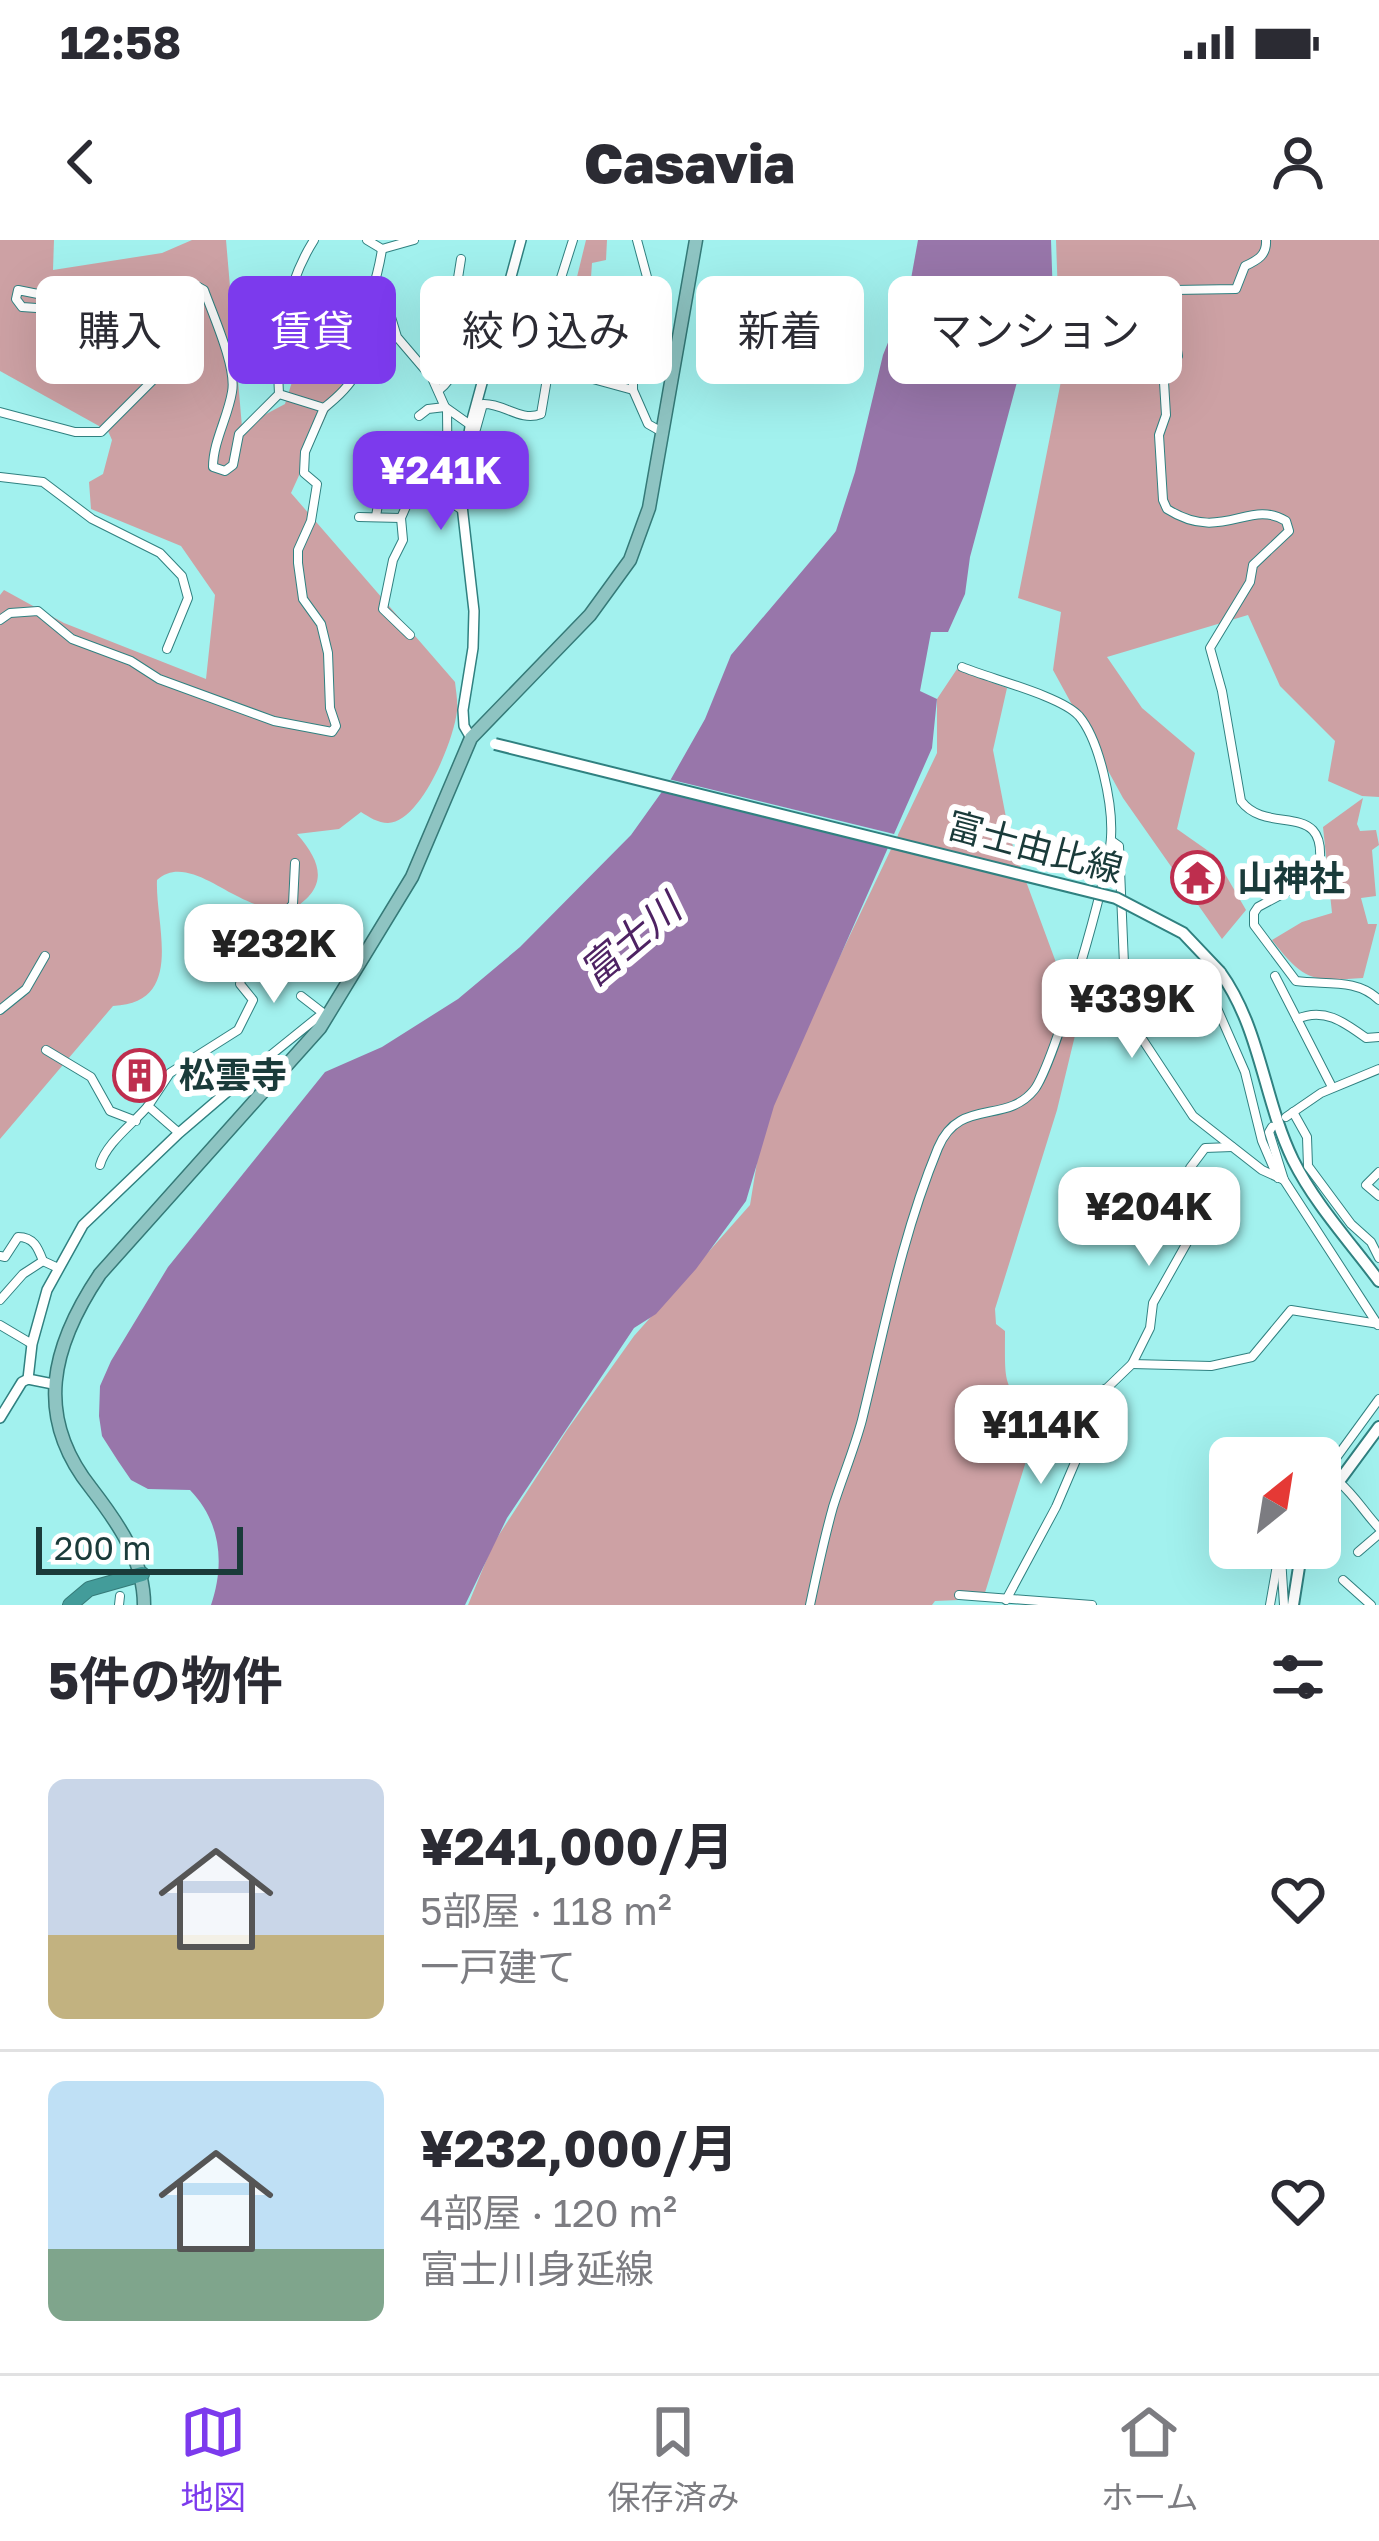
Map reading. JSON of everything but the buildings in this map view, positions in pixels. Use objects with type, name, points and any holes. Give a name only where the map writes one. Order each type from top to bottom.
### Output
[{"type":"highway","points":[[70,1605],[88,1589],[142,1574]]},
{"type":"main road","points":[[144,1605],[142,1574],[121,1530],[63,1442],[53,1408],[53,1384],[74,1319],[100,1274],[320,1028],[395,910],[471,738],[590,615],[630,560],[642,534],[663,433],[696,240]]},
{"type":"main road","name":"富士由比線","points":[[471,738],[1116,898],[1183,933],[1220,972],[1248,1018],[1294,1162],[1379,1281]]},
{"type":"main road","points":[[1341,1479],[1379,1427]]},
{"type":"main road","points":[[1289,1605],[1297,1569]]},
{"type":"street","points":[[0,412],[75,432],[100,433],[155,378],[158,369],[117,342],[108,328],[70,323],[51,309],[22,307],[16,293],[22,288],[73,301],[119,287],[154,291],[195,285],[204,290],[234,386],[213,453],[213,467],[225,471],[233,465],[239,434],[278,394],[278,344],[314,240]]},
{"type":"street","points":[[373,276],[375,243],[414,240]]},
{"type":"street","points":[[512,276],[521,240]]},
{"type":"street","points":[[562,276],[573,240]]},
{"type":"street","points":[[637,240],[647,277],[633,336],[634,390],[648,424],[663,433]]},
{"type":"street","points":[[1266,240],[1267,248],[1260,259],[1246,266],[1236,289],[1174,290],[1166,297],[1164,308],[1178,356],[1164,382],[1163,500],[1167,509],[1194,523],[1213,525],[1256,514],[1277,515],[1286,521],[1285,539],[1264,552],[1253,566],[1250,582],[1210,648],[1244,806],[1263,815],[1303,822],[1313,828],[1319,843],[1318,875],[1258,908],[1254,925],[1296,981],[1339,982],[1365,988],[1379,1000]]},
{"type":"street","points":[[458,276],[461,259]]},
{"type":"street","points":[[396,334],[439,390],[446,408],[448,501],[461,509]]},
{"type":"street","points":[[0,620],[10,613],[38,611],[72,639],[131,661],[160,679],[274,721],[332,732],[336,726],[329,708],[328,653],[321,624],[303,599],[298,550],[311,521],[317,484],[304,473],[303,462],[324,408],[350,384]]},
{"type":"street","points":[[439,390],[446,384]]},
{"type":"street","points":[[471,738],[463,710],[474,611],[461,509],[464,454],[482,384]]},
{"type":"street","points":[[419,416],[428,409],[446,408],[476,429],[483,404],[492,404],[536,417],[541,414],[546,384]]},
{"type":"street","points":[[612,384],[634,390]]},
{"type":"street","points":[[278,394],[324,408]]},
{"type":"street","points":[[415,468],[426,491]]},
{"type":"street","points":[[0,477],[43,482],[92,519],[160,553],[182,576],[188,598],[167,650]]},
{"type":"street","points":[[410,635],[383,609],[393,560],[403,540],[401,518],[411,495],[447,484]]},
{"type":"street","points":[[376,516],[380,494]]},
{"type":"street","points":[[359,517],[401,518]]},
{"type":"street","points":[[810,1605],[835,1502],[859,1432],[892,1281],[938,1148],[956,1123],[980,1112],[1020,1104],[1041,1080],[1076,976],[1112,841],[1104,772],[1081,718],[1054,698],[962,667]]},
{"type":"street","points":[[1112,841],[1119,846],[1124,964],[1136,1028],[1193,1116],[1281,1179]]},
{"type":"street","points":[[100,1165],[104,1151],[136,1121],[170,1073],[238,1030],[253,1000],[240,984],[245,962],[292,904],[296,863]]},
{"type":"street","points":[[0,1010],[26,989],[45,956]]},
{"type":"street","points":[[1275,976],[1332,1087]]},
{"type":"street","points":[[1209,990],[1245,1072],[1262,1142],[1281,1179],[1378,1324]]},
{"type":"street","points":[[28,1379],[32,1344],[56,1268],[83,1226],[179,1133],[323,1013],[301,996]]},
{"type":"street","points":[[1297,1019],[1316,1013],[1366,1038],[1379,1037]]},
{"type":"street","points":[[46,1050],[91,1077],[110,1111],[136,1121]]},
{"type":"street","points":[[256,1067],[278,1080]]},
{"type":"street","points":[[1379,1069],[1332,1087],[1289,1115],[1307,1137],[1308,1166],[1379,1258]]},
{"type":"street","points":[[148,1106],[179,1133]]},
{"type":"street","points":[[1272,1127],[1269,1132],[1281,1179]]},
{"type":"street","points":[[1016,1396],[1065,1407],[1107,1388],[1132,1364],[1150,1328],[1153,1303],[1189,1239],[1192,1160],[1205,1148],[1233,1147]]},
{"type":"street","points":[[1379,1172],[1366,1185],[1379,1196]]},
{"type":"street","points":[[0,1256],[5,1257],[18,1237],[25,1237],[36,1244],[43,1261],[56,1268]]},
{"type":"street","points":[[0,1300],[23,1274],[43,1261]]},
{"type":"street","points":[[1132,1364],[1211,1366],[1252,1357],[1291,1310],[1378,1324]]},
{"type":"street","points":[[0,1324],[32,1344]]},
{"type":"street","points":[[0,1418],[18,1386],[28,1379],[53,1384]]},
{"type":"street","points":[[1006,1600],[1056,1507],[1107,1388]]},
{"type":"street","points":[[1341,1451],[1379,1399]]},
{"type":"street","points":[[1341,1484],[1361,1502],[1379,1531],[1358,1552]]},
{"type":"street","points":[[1270,1605],[1276,1569]]},
{"type":"street","points":[[1283,1569],[1289,1605]]},
{"type":"street","points":[[1343,1580],[1371,1605]]},
{"type":"street","points":[[959,1595],[1092,1605]]},
{"type":"shaded area","points":[[0,240],[54,240],[53,270],[162,253],[192,240],[226,240],[228,384],[238,384],[242,427],[285,404],[291,384],[353,384],[328,412],[291,493],[455,682],[457,704],[450,741],[434,778],[400,819],[384,823],[361,812],[339,829],[297,834],[313,857],[318,877],[309,895],[286,913],[187,873],[166,874],[157,880],[162,959],[150,991],[136,1002],[113,1006],[0,1139],[0,595],[4,590],[64,623],[206,679],[215,595],[181,546],[91,509],[89,482],[103,474],[112,440],[108,431],[0,371]]},
{"type":"shaded area","points":[[586,240],[607,240],[606,260],[592,263],[591,276],[577,276]]},
{"type":"shaded area","points":[[1056,240],[1379,240],[1379,797],[1362,796],[1328,781],[1335,741],[1280,686],[1248,615],[1107,657],[1142,708],[1195,753],[1177,829],[1214,855],[1246,910],[1222,939],[1123,798],[1053,670],[1061,612],[1018,598],[1060,384],[1182,384],[1182,276],[1057,276]]},
{"type":"shaded area","points":[[957,669],[1007,688],[993,750],[1010,838],[1061,976],[1085,994],[1057,1110],[995,1309],[996,1324],[1005,1331],[1010,1387],[1024,1402],[1055,1420],[1027,1458],[983,1599],[935,1601],[932,1605],[468,1605],[493,1544],[567,1430],[634,1336],[750,1205],[765,1113],[937,753],[937,699]]},
{"type":"shaded area","points":[[1363,798],[1357,824],[1360,831],[1376,830],[1379,845],[1372,850],[1376,896],[1361,898],[1368,924],[1377,924],[1363,978],[1320,979],[1301,971],[1272,940],[1302,922],[1332,913],[1323,827]]},
{"type":"water","points":[[918,240],[1051,240],[1052,276],[912,276]]},
{"type":"water","name":"富士川","points":[[888,342],[888,384],[1016,384],[970,557],[965,594],[948,632],[931,632],[920,691],[937,699],[932,748],[774,1106],[746,1201],[696,1269],[656,1314],[634,1328],[507,1518],[465,1605],[211,1605],[219,1559],[214,1530],[200,1502],[190,1490],[148,1489],[131,1480],[102,1436],[100,1386],[111,1361],[168,1267],[325,1072],[382,1047],[458,999],[520,947],[631,835],[671,779],[705,719],[731,655],[836,531]]},
{"type":"pier","points":[[664,778],[898,835],[892,847],[657,789]]},
{"type":"place","name":"山神社","points":[[1198,878]]},
{"type":"place","name":"松雲寺","points":[[140,1075]]}]
